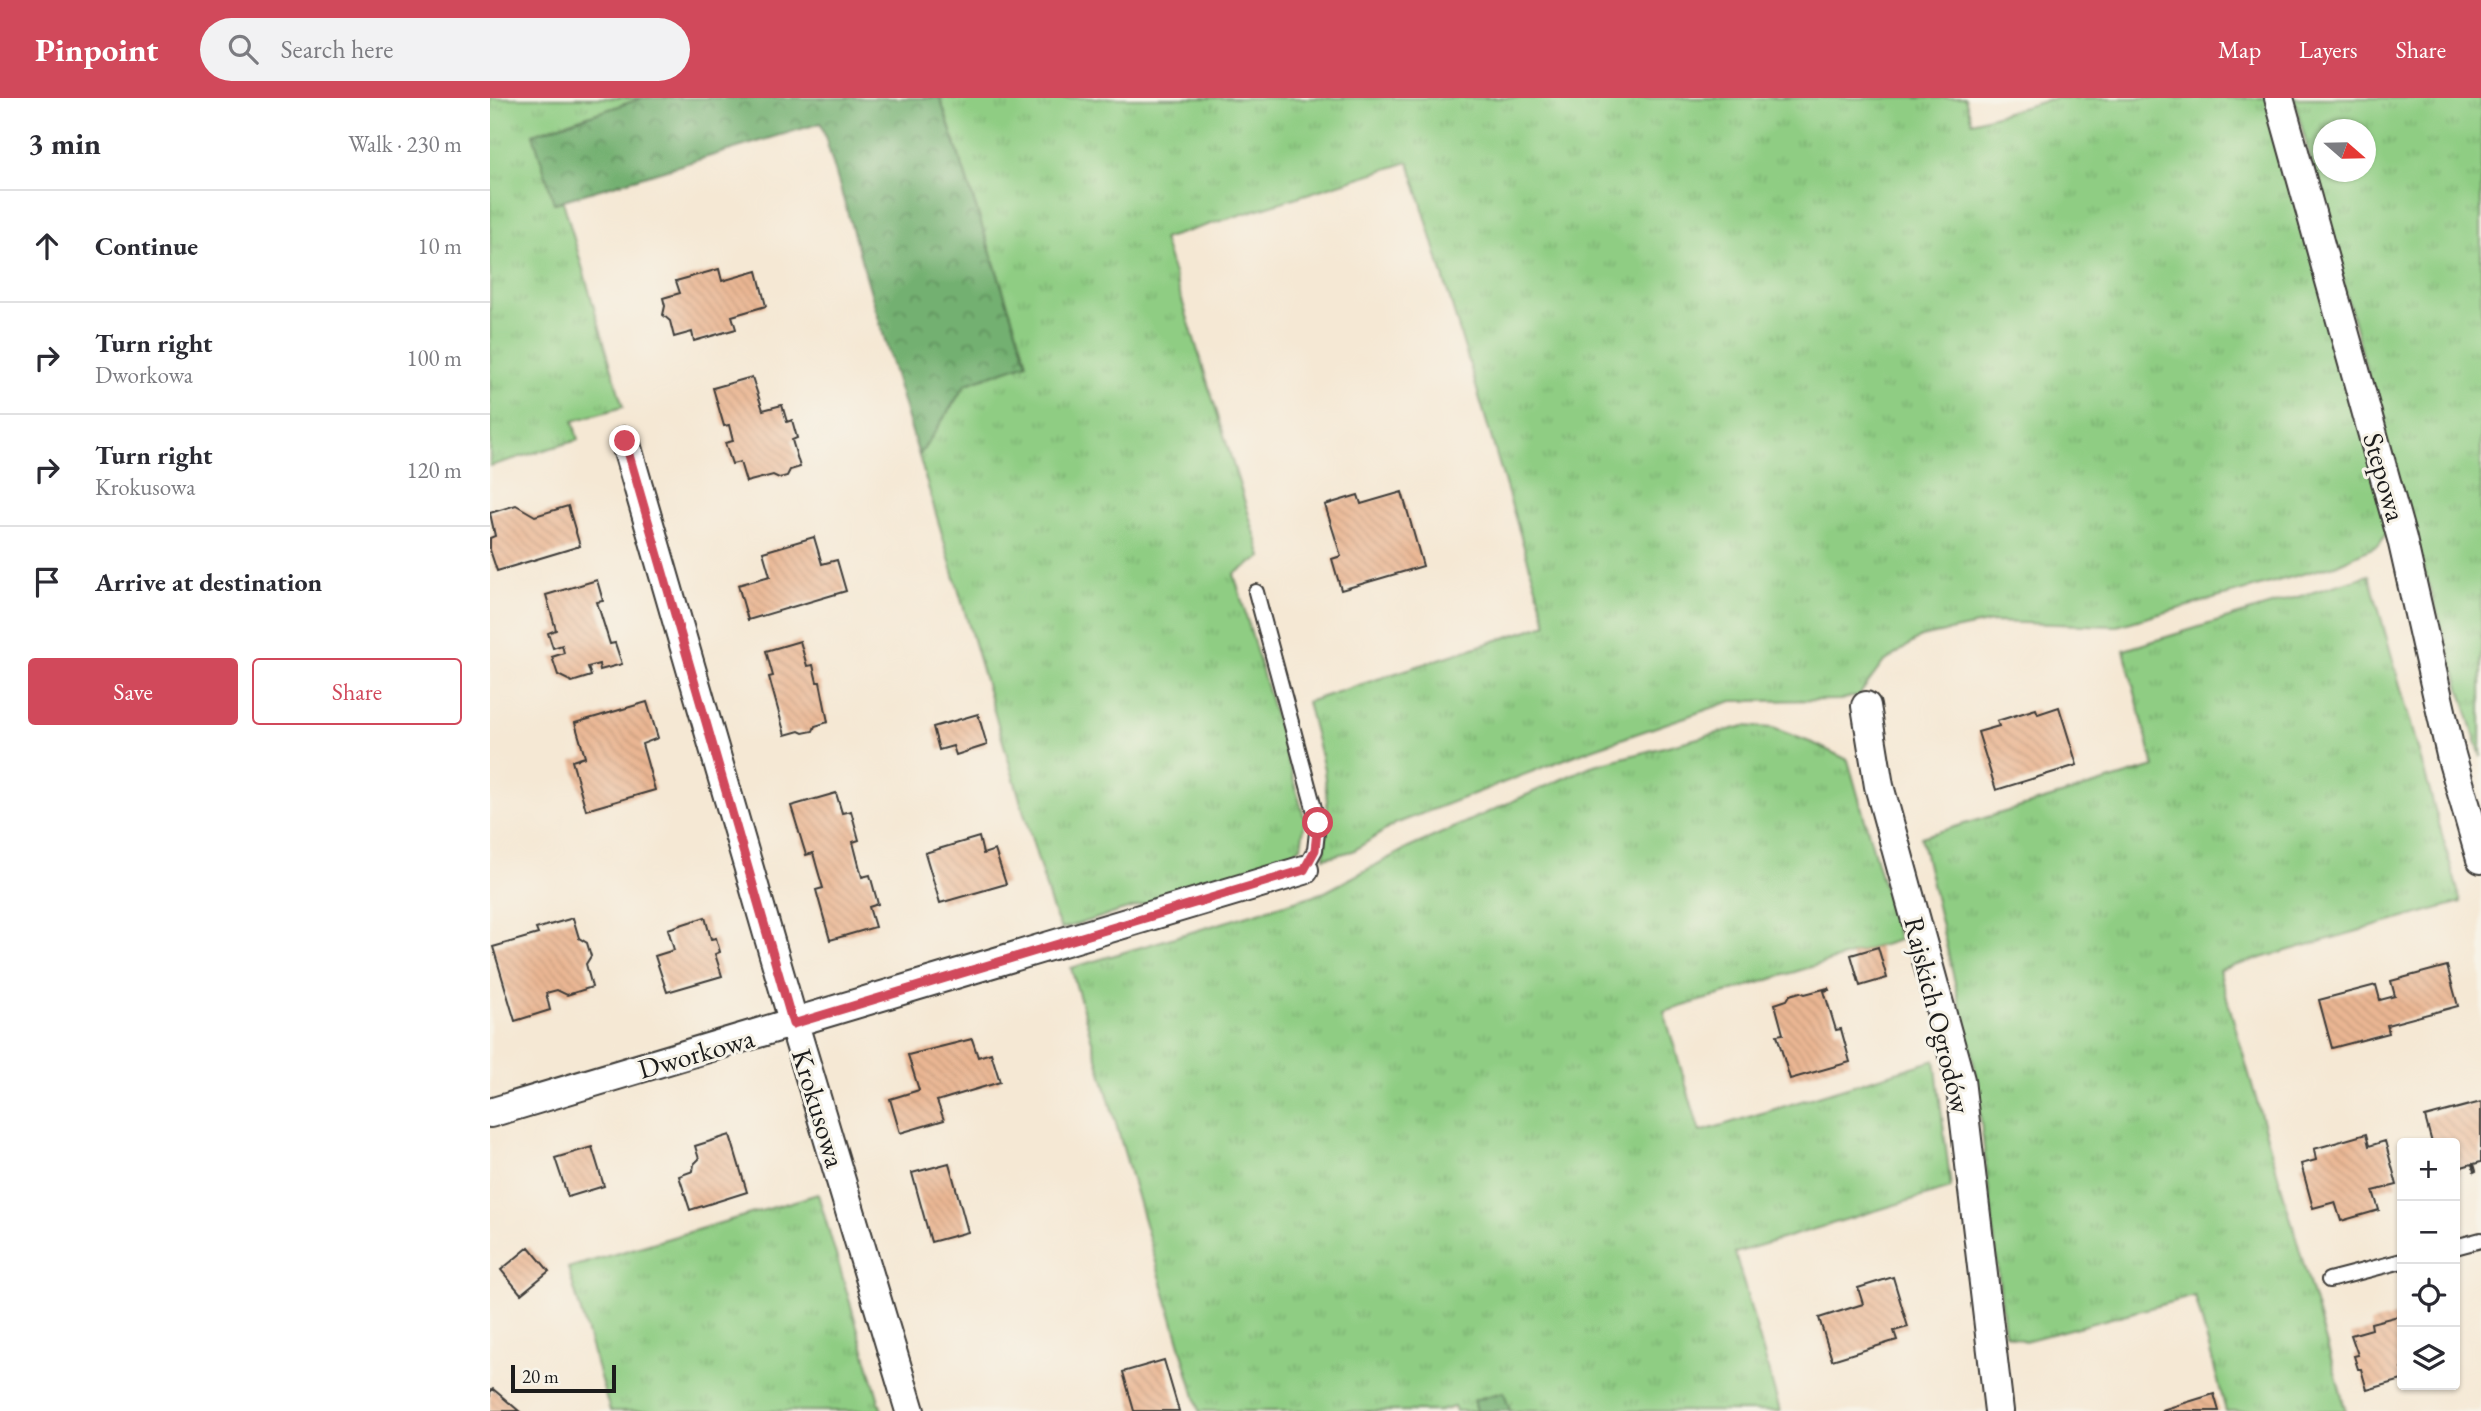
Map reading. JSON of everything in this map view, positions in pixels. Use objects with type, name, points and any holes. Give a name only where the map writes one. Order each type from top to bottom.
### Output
[{"type":"street","name":"Stepowa","points":[[2279,98],[2402,539],[2451,755],[2481,859]]},
{"type":"street","name":"Krokusowa","points":[[625,441],[793,1024],[909,1411]]},
{"type":"street","name":"Rajskich Ogrodów","points":[[1866,706],[1879,786],[1960,1080],[1999,1411]]},
{"type":"street","name":"Dworkowa","points":[[490,1113],[1304,870]]},
{"type":"lane","points":[[1256,592],[1318,823],[1315,850],[1304,870]]},
{"type":"lane","points":[[2460,1246],[2481,1240]]},
{"type":"lane","points":[[2329,1280],[2397,1262]]},
{"type":"green space","points":[[490,98],[643,98],[533,134],[555,203],[563,201],[623,407],[573,421],[578,440],[490,466]]},
{"type":"green space","points":[[643,98],[940,98],[1027,363],[966,384],[919,456],[821,123],[554,203],[533,134]]},
{"type":"green space","points":[[940,98],[1965,98],[1972,122],[2056,98],[2270,98],[2389,529],[2379,545],[2335,565],[2117,626],[1992,622],[1921,637],[1883,663],[1859,695],[1840,700],[1732,701],[1589,750],[1395,824],[1353,851],[1324,858],[1328,812],[1324,769],[1307,702],[1547,624],[1409,162],[1163,239],[1262,557],[1234,574],[1305,820],[1301,847],[1276,865],[1061,929],[1052,908],[919,456],[966,384],[1027,363]]},
{"type":"green space","points":[[2294,98],[2481,98],[2481,757],[2394,472],[2316,182],[2376,182],[2376,119],[2313,119],[2313,169]]},
{"type":"green space","points":[[2369,575],[2461,902],[2219,970],[2346,1411],[2226,1411],[2195,1296],[2025,1341],[2005,1334],[1975,1069],[1921,837],[2154,767],[2124,650]]},
{"type":"green space","points":[[1744,726],[1773,728],[1848,760],[1899,940],[1664,1012],[1700,1132],[1935,1060],[1951,1188],[1735,1253],[1780,1411],[1510,1411],[1503,1392],[1474,1400],[1477,1411],[1456,1411],[1454,1407],[1439,1411],[1199,1411],[1071,968],[1325,892],[1404,850],[1591,766]]},
{"type":"green space","points":[[818,1194],[882,1411],[610,1411],[568,1268]]},
{"type":"green space","points":[[1504,1392],[1510,1411],[1477,1411],[1474,1400]]},
{"type":"building","points":[[719,269],[722,281],[757,271],[766,306],[732,316],[736,329],[694,341],[692,332],[674,337],[670,321],[663,315],[663,298],[680,293],[676,281]]},
{"type":"building","points":[[752,377],[763,410],[782,405],[787,422],[792,420],[797,438],[792,440],[800,467],[790,470],[787,476],[779,478],[773,475],[746,482],[740,462],[732,464],[725,443],[733,441],[729,425],[724,426],[713,388]]},
{"type":"building","points":[[1402,492],[1423,566],[1341,590],[1332,559],[1341,556],[1325,505],[1358,495],[1361,504]]},
{"type":"building","points":[[516,505],[535,516],[568,506],[580,546],[497,571],[490,550],[490,538],[495,536],[490,513]]},
{"type":"building","points":[[814,537],[822,564],[837,560],[846,591],[748,620],[738,585],[770,576],[763,552]]},
{"type":"building","points":[[597,580],[603,601],[597,602],[610,644],[615,643],[622,664],[600,670],[599,664],[588,667],[591,676],[572,682],[558,675],[552,657],[564,653],[562,645],[553,648],[548,633],[556,630],[546,595]]},
{"type":"building","points":[[800,641],[807,666],[813,665],[817,682],[820,682],[828,722],[815,726],[813,731],[785,735],[769,677],[773,676],[766,651]]},
{"type":"building","points":[[647,702],[658,738],[642,744],[655,790],[586,810],[572,761],[585,757],[575,723]]},
{"type":"building","points":[[2059,707],[2077,765],[1996,790],[1978,732],[1999,726],[1997,721],[2036,709],[2038,714]]},
{"type":"building","points":[[978,714],[987,745],[956,755],[953,746],[939,750],[933,727]]},
{"type":"building","points":[[836,793],[842,813],[851,811],[859,840],[853,842],[862,877],[870,875],[878,904],[869,907],[875,927],[830,940],[816,890],[823,888],[813,853],[806,855],[791,806]]},
{"type":"building","points":[[979,837],[983,854],[995,850],[1006,884],[940,903],[925,853]]},
{"type":"building","points":[[705,917],[711,939],[716,938],[720,952],[715,954],[722,976],[667,992],[655,956],[674,950],[668,929]]},
{"type":"building","points":[[573,918],[579,938],[587,943],[591,956],[586,964],[592,987],[567,995],[557,990],[546,993],[550,1010],[515,1021],[493,947],[538,934],[536,929]]},
{"type":"building","points":[[1878,947],[1887,978],[1860,986],[1851,955]]},
{"type":"building","points":[[2447,966],[2458,1006],[2387,1025],[2389,1033],[2332,1048],[2319,1000],[2376,985],[2380,1000],[2395,996],[2391,981]]},
{"type":"building","points":[[1828,988],[1829,990],[1824,991],[1836,1030],[1841,1029],[1850,1062],[1790,1079],[1777,1035],[1783,1034],[1775,1004],[1787,1000],[1790,995]]},
{"type":"building","points":[[972,1039],[978,1057],[991,1053],[1000,1082],[937,1101],[944,1120],[900,1133],[890,1099],[919,1090],[908,1055]]},
{"type":"building","points":[[2481,1102],[2481,1162],[2474,1164],[2476,1171],[2474,1172],[2472,1164],[2460,1167],[2460,1138],[2431,1138],[2425,1117]]},
{"type":"building","points":[[2366,1134],[2369,1146],[2385,1141],[2397,1185],[2373,1191],[2379,1210],[2341,1221],[2335,1202],[2313,1208],[2301,1164],[2316,1160],[2314,1149]]},
{"type":"building","points":[[730,1135],[747,1192],[690,1210],[679,1176],[693,1171],[694,1164],[699,1159],[695,1146]]},
{"type":"building","points":[[592,1147],[604,1186],[568,1197],[555,1158]]},
{"type":"building","points":[[949,1163],[968,1232],[931,1242],[912,1173]]},
{"type":"building","points":[[529,1247],[549,1271],[521,1294],[501,1270]]},
{"type":"building","points":[[1893,1277],[1908,1327],[1894,1331],[1897,1340],[1832,1360],[1819,1318],[1863,1304],[1858,1288]]},
{"type":"building","points":[[2397,1316],[2397,1381],[2367,1390],[2354,1356],[2358,1355],[2351,1335],[2372,1329],[2371,1323]]},
{"type":"building","points":[[1164,1360],[1179,1411],[1134,1411],[1123,1372]]},
{"type":"building","points":[[493,1389],[519,1411],[490,1411],[490,1392]]},
{"type":"building","points":[[2214,1394],[2219,1411],[2162,1411],[2162,1410]]},
{"type":"route","points":[[625,441],[793,1024],[1304,870],[1315,850],[1318,823]]}]
